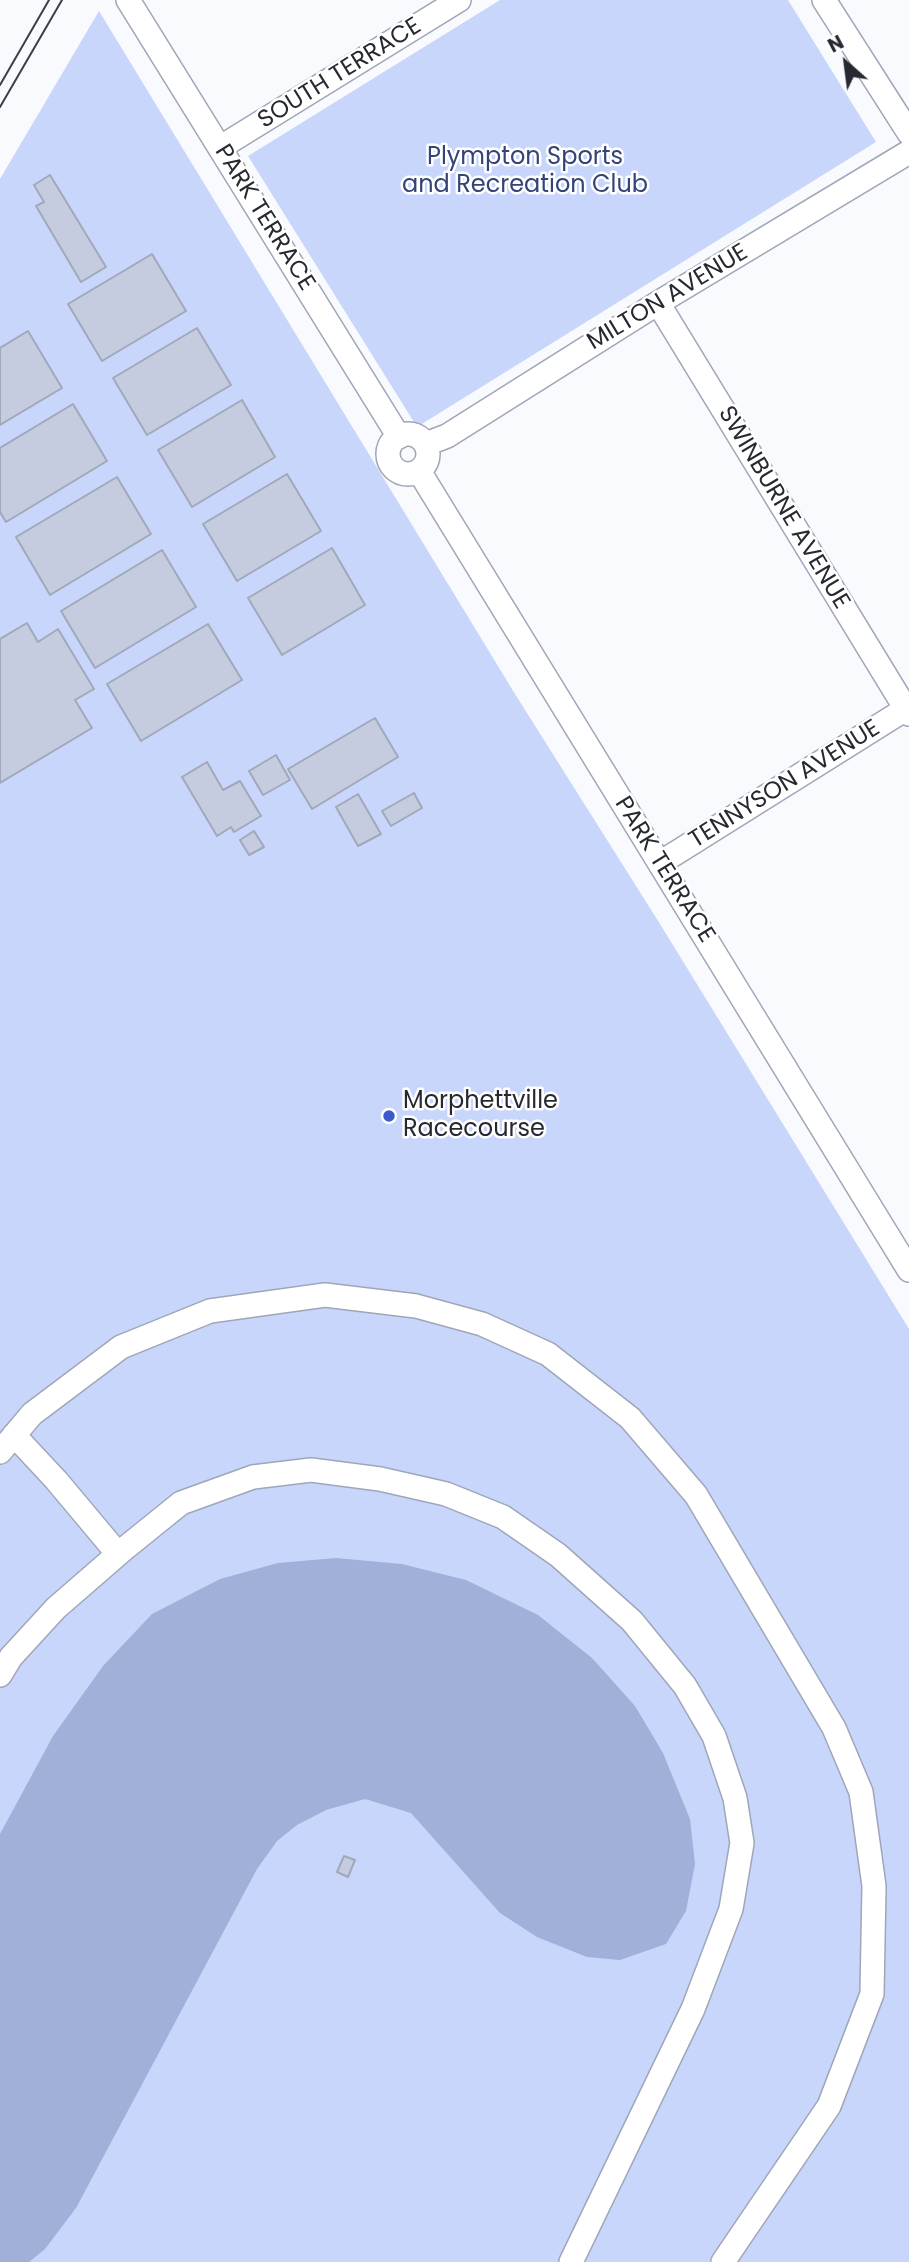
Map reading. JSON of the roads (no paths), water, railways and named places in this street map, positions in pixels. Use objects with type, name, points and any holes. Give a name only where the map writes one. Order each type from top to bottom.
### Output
[{"type":"street","name":"PARK TERRACE","points":[[128,0],[398,437]]},
{"type":"street","name":"SOUTH TERRACE","points":[[221,147],[459,0]]},
{"type":"street","points":[[824,0],[909,134]]},
{"type":"street","name":"MILTON AVENUE","points":[[426,444],[447,436],[658,303],[909,152]]},
{"type":"street","name":"SWINBURNE AVENUE","points":[[658,303],[908,710]]},
{"type":"street","points":[[411,434],[420,437],[426,444],[428,458],[419,471],[406,474],[390,463],[390,446],[398,437],[411,434]]},
{"type":"street","name":"PARK TERRACE","points":[[419,471],[909,1270]]},
{"type":"street","name":"TENNYSON AVENUE","points":[[660,863],[908,710]]},
{"type":"street","points":[[118,1554],[56,1480],[7,1444],[33,1414],[121,1347],[210,1311],[325,1295],[416,1306],[482,1324],[548,1354],[630,1418],[696,1495],[834,1728],[862,1792],[874,1886],[872,1994],[829,2106],[723,2262]]},
{"type":"street","points":[[0,1675],[11,1657],[57,1608],[181,1503],[253,1477],[312,1470],[380,1479],[446,1494],[503,1517],[558,1555],[632,1621],[685,1686],[714,1736],[735,1798],[742,1843],[731,1909],[693,2009],[571,2262]]},
{"type":"tram line","points":[[0,85],[49,0]]},
{"type":"tram line","points":[[0,107],[62,0]]},
{"type":"place","name":"Morphettville Racecourse","points":[[389,1116]]},
{"type":"park label","name":"Plympton Sports and Recreation Club","points":[[525,172]]}]
